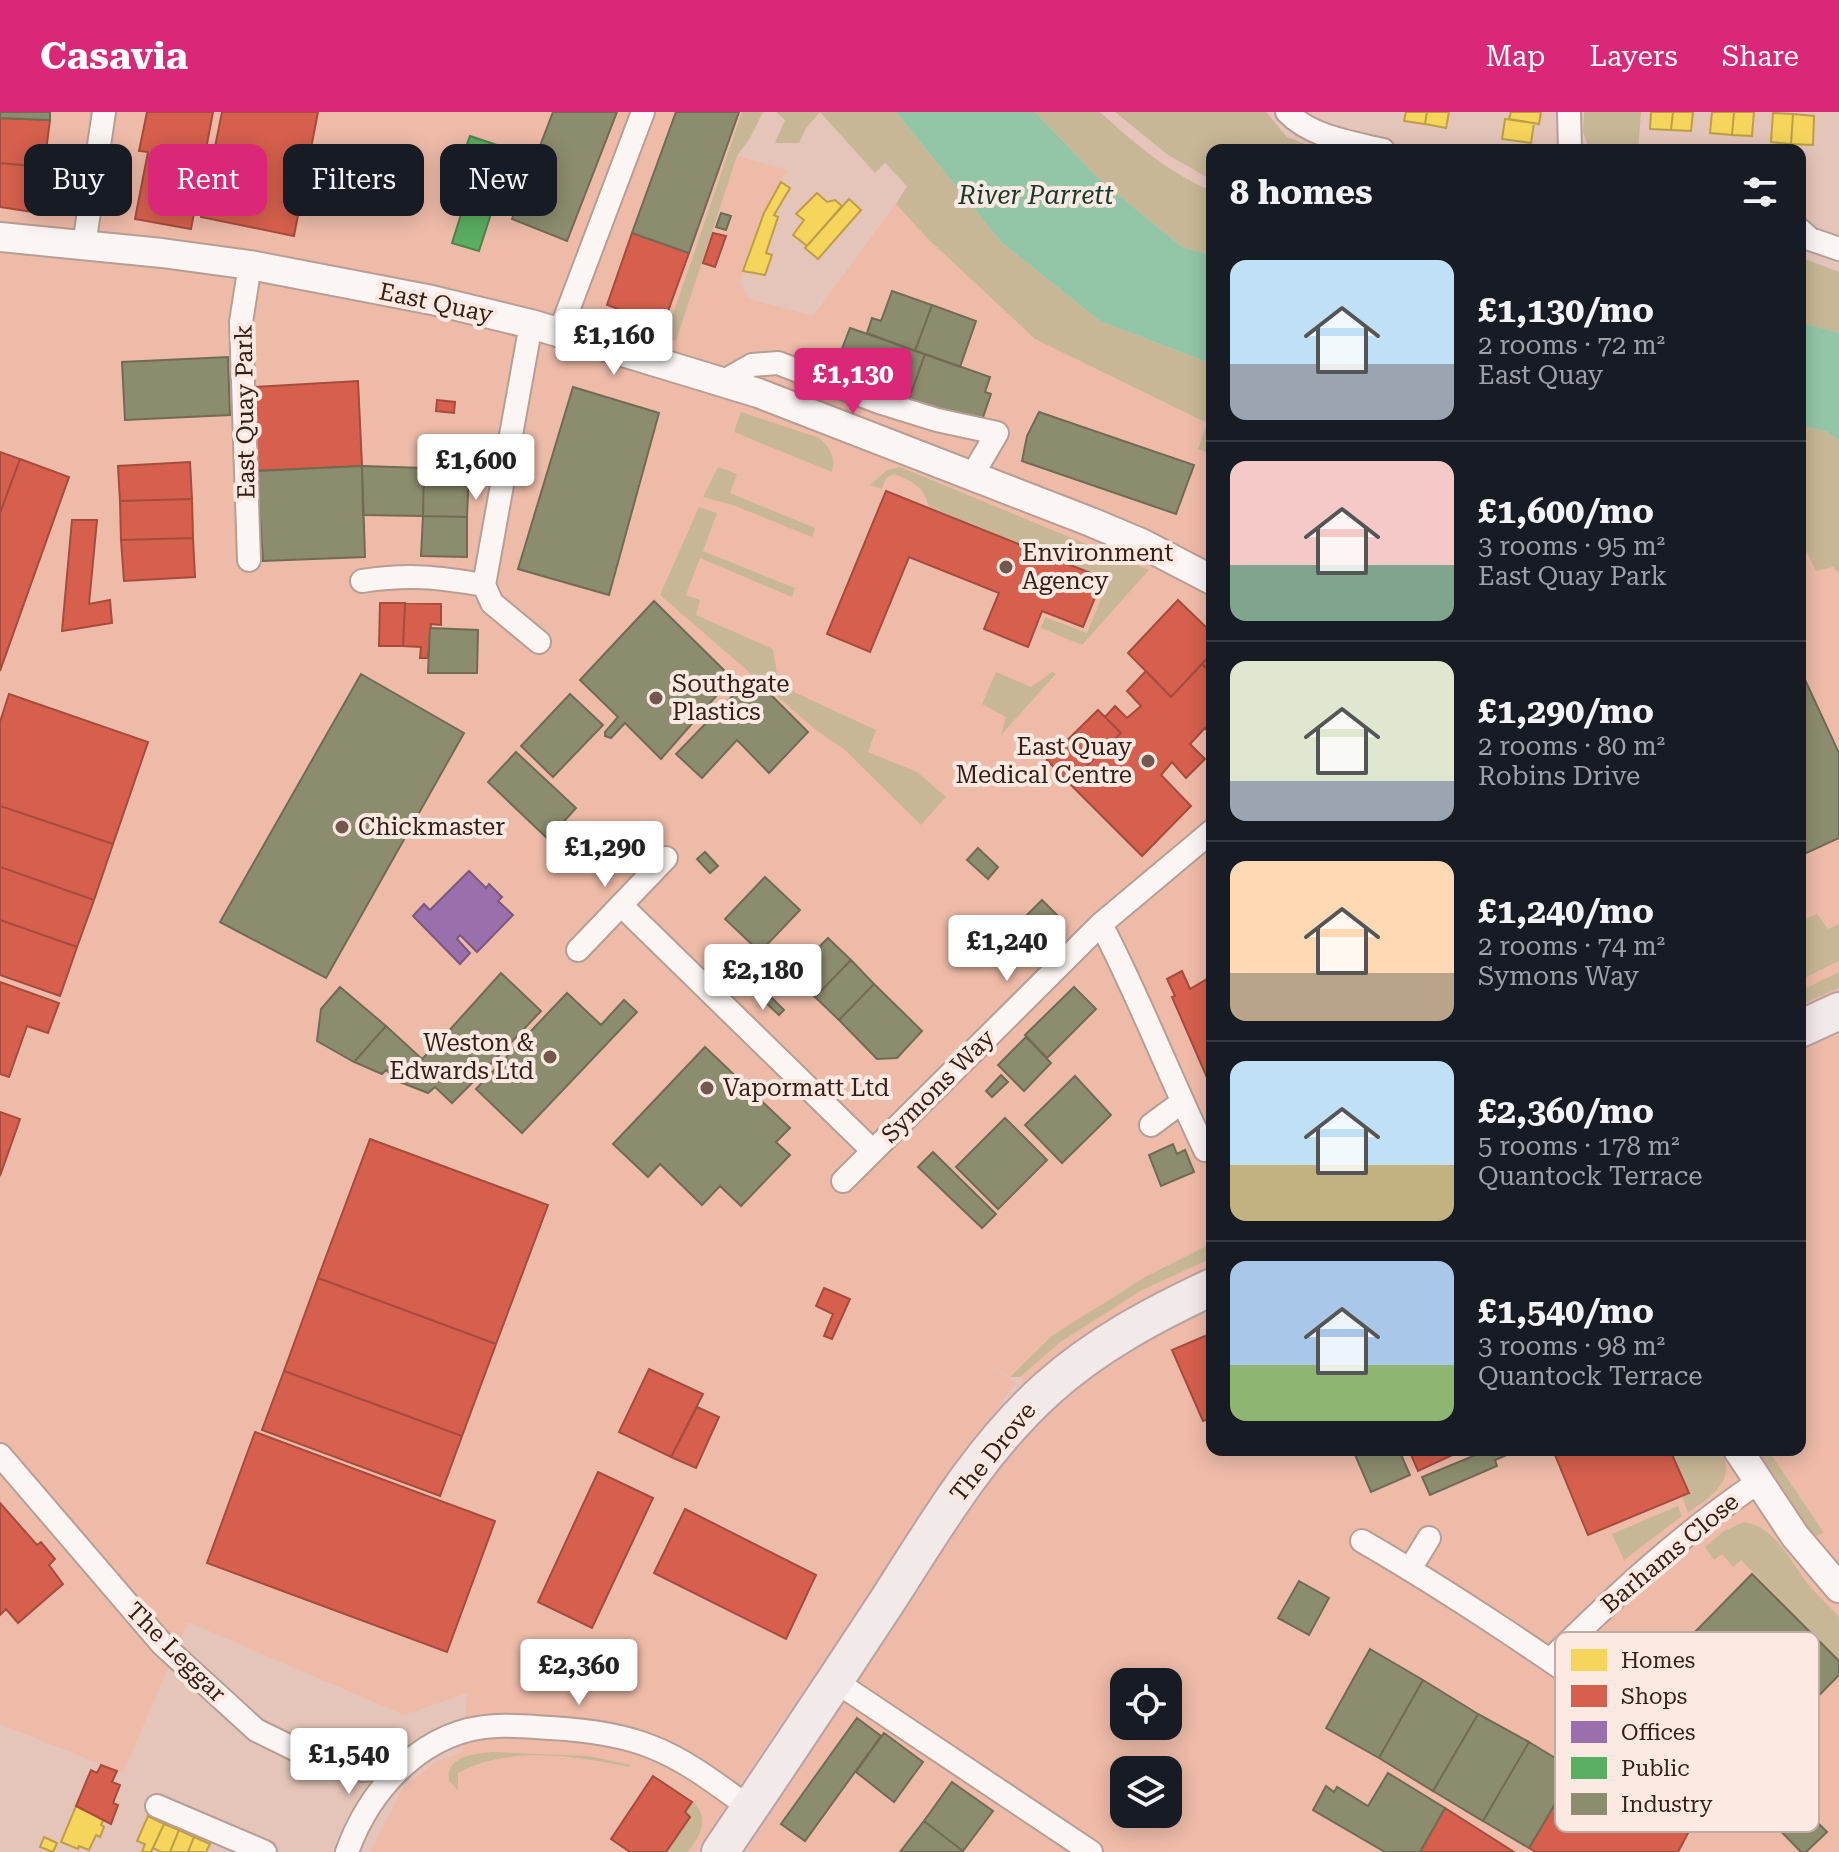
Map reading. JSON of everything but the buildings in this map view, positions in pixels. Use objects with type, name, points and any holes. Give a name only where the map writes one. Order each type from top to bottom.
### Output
[{"type":"main road","points":[[1806,1026],[1839,1011]]},
{"type":"main road","name":"The Drove","points":[[720,1852],[959,1490],[995,1443],[1061,1376],[1117,1337],[1206,1290]]},
{"type":"street","points":[[84,245],[104,112]]},
{"type":"street","points":[[559,334],[643,112]]},
{"type":"street","points":[[1287,112],[1299,125],[1360,144]]},
{"type":"street","points":[[1569,112],[1570,144]]},
{"type":"street","points":[[1806,235],[1839,249]]},
{"type":"street","name":"East Quay","points":[[0,237],[250,265],[432,300],[531,324],[724,381],[973,474],[1141,543],[1206,577]]},
{"type":"street","name":"East Quay Park","points":[[249,560],[241,322],[250,265]]},
{"type":"street","points":[[531,324],[484,585],[492,603],[539,642]]},
{"type":"street","points":[[724,381],[752,365],[778,363],[879,402],[937,420],[997,433],[973,474]]},
{"type":"street","points":[[362,581],[402,575],[433,576],[484,585]]},
{"type":"street","name":"Symons Way","points":[[843,1181],[1101,924],[1206,836]]},
{"type":"street","points":[[578,950],[666,858]]},
{"type":"street","points":[[621,905],[873,1151]]},
{"type":"street","points":[[1101,924],[1132,984],[1151,1034],[1205,1150]]},
{"type":"street","points":[[1151,1125],[1182,1102]]},
{"type":"street","name":"The Leggar","points":[[0,1455],[163,1645],[256,1730],[315,1759],[363,1770],[399,1768]]},
{"type":"street","points":[[1741,1456],[1795,1536],[1839,1588]]},
{"type":"street","name":"Barhams Close","points":[[1578,1632],[1626,1585],[1721,1507],[1757,1483]]},
{"type":"street","points":[[1410,1569],[1429,1538]]},
{"type":"street","points":[[1362,1541],[1555,1663]]},
{"type":"street","name":"Barhams Close","points":[[1550,1660],[1555,1655]]},
{"type":"street","points":[[835,1681],[1091,1852]]},
{"type":"street","points":[[347,1852],[367,1811],[399,1768],[435,1742],[460,1732],[494,1726],[615,1735],[652,1747],[696,1769],[750,1808]]},
{"type":"street","points":[[157,1806],[265,1852]]},
{"type":"shaded area","points":[[0,112],[742,112],[665,338],[676,341],[737,156],[788,170],[764,213],[743,271],[740,284],[750,299],[813,316],[896,204],[927,238],[1035,339],[1206,423],[1206,1456],[1806,1456],[1806,520],[1839,545],[1839,1852],[746,1852],[962,1514],[1006,1452],[1052,1407],[1020,1377],[1010,1377],[972,1354],[1016,1382],[696,1852],[370,1852],[402,1790],[432,1764],[462,1752],[467,1693],[404,1715],[188,1622],[123,1773],[0,1724]]},
{"type":"shaded area","points":[[742,112],[763,112],[737,156],[676,341],[665,338]]},
{"type":"shaded area","points":[[776,112],[820,112],[806,128],[799,143],[775,143],[785,120]]},
{"type":"shaded area","points":[[820,112],[896,112],[1001,242],[1100,321],[1206,362],[1206,423],[1035,339],[927,238],[896,204],[907,186],[885,163],[875,173]]},
{"type":"shaded area","points":[[1035,112],[1100,112],[1139,146],[1206,188],[1206,253],[1182,247],[1099,179]]},
{"type":"shaded area","points":[[1115,112],[1266,112],[1287,137],[1306,144],[1206,144],[1206,177],[1168,155]]},
{"type":"shaded area","points":[[1584,112],[1641,112],[1638,144],[1587,144],[1583,131]]},
{"type":"shaded area","points":[[1806,259],[1839,272],[1839,333],[1806,324]]},
{"type":"shaded area","points":[[741,412],[819,438],[831,453],[832,472],[734,432]]},
{"type":"shaded area","points":[[1206,426],[1206,452],[1198,449]]},
{"type":"shaded area","points":[[1806,427],[1827,432],[1839,440],[1839,573],[1833,567],[1816,571],[1806,550]]},
{"type":"shaded area","points":[[718,467],[737,474],[730,493],[815,528],[812,537],[733,505],[703,497]]},
{"type":"shaded area","points":[[900,467],[1149,570],[1082,645],[1041,628],[1045,617],[1087,633],[1109,580],[929,507],[921,490],[894,474],[886,478],[882,489],[870,485],[887,470]]},
{"type":"shaded area","points":[[699,507],[717,513],[703,551],[795,588],[792,597],[700,558],[686,595],[700,600],[696,615],[773,649],[777,674],[796,693],[876,730],[868,752],[917,772],[946,797],[921,825],[845,750],[816,730],[660,595]]},
{"type":"shaded area","points":[[996,672],[1031,687],[1052,672],[1056,674],[1001,735],[1006,717],[982,704]]},
{"type":"shaded area","points":[[1817,914],[1828,929],[1839,924],[1839,961],[1806,977],[1806,919]]},
{"type":"shaded area","points":[[1839,972],[1839,988],[1806,1002],[1806,988]]},
{"type":"shaded area","points":[[1206,1246],[1206,1261],[1140,1291],[1059,1343],[1020,1377],[1010,1377],[1053,1335],[1147,1276]]},
{"type":"shaded area","points":[[1673,1456],[1723,1456],[1724,1479],[1713,1494],[1688,1513],[1682,1496],[1689,1493]]},
{"type":"shaded area","points":[[1758,1456],[1772,1456],[1824,1533],[1814,1537]]},
{"type":"shaded area","points":[[1678,1506],[1682,1516],[1624,1560],[1612,1534]]},
{"type":"shaded area","points":[[1744,1522],[1755,1525],[1774,1538],[1808,1584],[1839,1617],[1839,1661],[1819,1640],[1819,1632],[1811,1632],[1741,1560],[1733,1567],[1722,1554],[1714,1560],[1705,1547],[1724,1531]]},
{"type":"shaded area","points":[[492,1752],[589,1756],[631,1765],[543,1755],[520,1756],[478,1764],[458,1773],[458,1790],[449,1781],[449,1773],[456,1761],[469,1755]]},
{"type":"shaded area","points":[[693,1801],[702,1821],[697,1839],[688,1852],[666,1852],[690,1817],[685,1812]]},
{"type":"water","name":"River Parrett","points":[[896,112],[1035,112],[1099,179],[1182,247],[1206,253],[1206,362],[1100,321],[1001,242]]},
{"type":"water","points":[[1806,324],[1839,333],[1839,440],[1827,432],[1806,427]]},
{"type":"place","name":"Environment Agency","points":[[1006,567]]},
{"type":"place","name":"Southgate Plastics","points":[[656,698]]},
{"type":"place","name":"East Quay Medical Centre","points":[[1148,761]]},
{"type":"place","name":"Chickmaster","points":[[342,827]]},
{"type":"place","name":"Weston & Edwards Ltd","points":[[550,1057]]},
{"type":"place","name":"Vapormatt Ltd","points":[[707,1088]]}]
